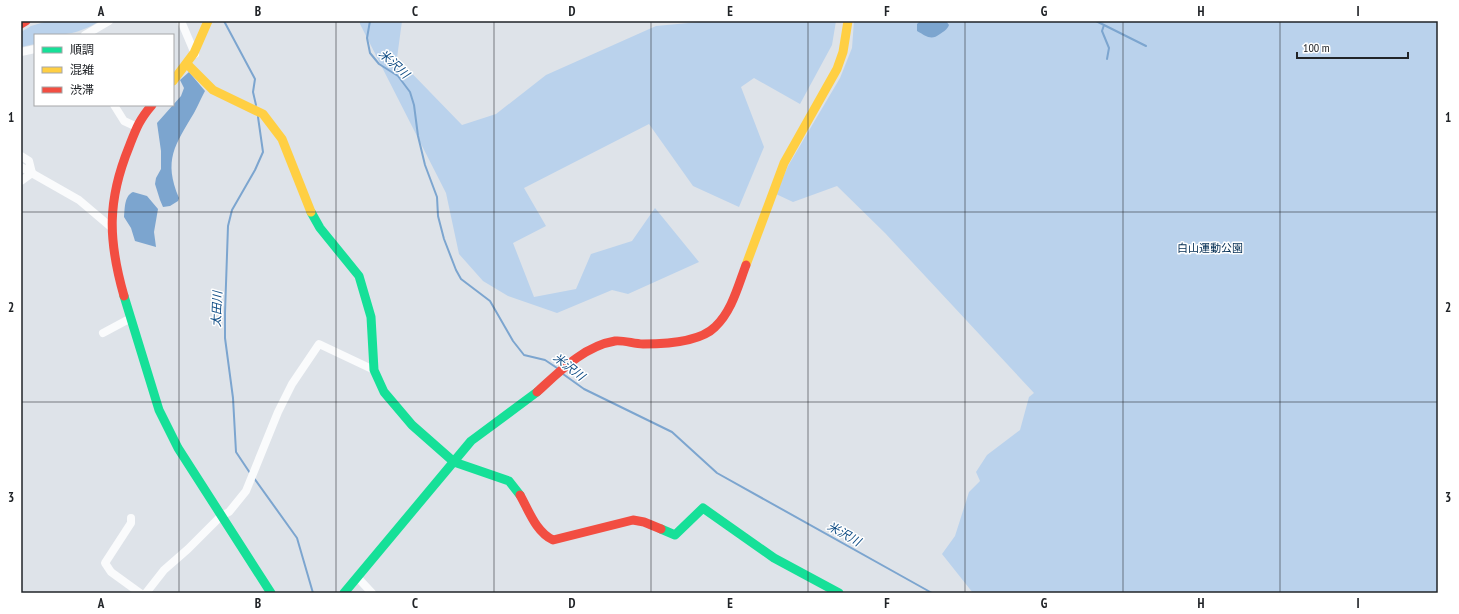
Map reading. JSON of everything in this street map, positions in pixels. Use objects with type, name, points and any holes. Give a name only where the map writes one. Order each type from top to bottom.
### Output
[{"type":"main road","points":[[21,24],[26,21]]},
{"type":"main road","points":[[174,80],[195,54],[201,43],[208,21]]},
{"type":"main road","points":[[344,593],[471,441],[527,400],[572,361],[597,347],[616,342],[642,344],[691,340],[715,328],[730,307],[784,163],[837,68],[843,52],[848,21]]},
{"type":"main road","points":[[187,64],[213,90],[263,114],[282,139],[308,207],[320,228],[359,276],[371,317],[374,370],[384,392],[412,425],[454,462],[509,481],[520,495],[545,536],[553,540],[633,520],[644,522],[675,535],[702,508],[774,558],[838,593]]},
{"type":"main road","points":[[151,106],[140,119],[119,176],[112,205],[112,240],[119,278],[159,410],[178,448],[271,593]]},
{"type":"street","points":[[87,34],[109,21]]},
{"type":"street","points":[[181,21],[195,54]]},
{"type":"street","points":[[21,52],[34,49]]},
{"type":"street","points":[[115,106],[124,121],[137,127]]},
{"type":"street","points":[[21,156],[29,161],[32,173]]},
{"type":"street","points":[[21,167],[79,200],[112,228]]},
{"type":"street","points":[[21,181],[32,173]]},
{"type":"street","points":[[103,332],[131,318]]},
{"type":"street","points":[[146,593],[164,570],[188,549],[221,516],[229,512],[246,491],[292,384],[318,344],[374,370]]},
{"type":"street","points":[[131,518],[131,523],[105,563],[111,572],[140,593]]},
{"type":"street","points":[[358,578],[372,593]]},
{"type":"green space","points":[[48,21],[100,21],[83,30],[69,34],[34,34],[34,44],[21,47],[21,32],[31,26]]},
{"type":"green space","points":[[360,21],[402,21],[397,58],[462,125],[496,114],[546,75],[656,26],[710,21],[836,21],[832,45],[800,104],[754,78],[741,87],[764,147],[739,207],[693,186],[649,124],[524,188],[546,226],[513,243],[534,297],[576,289],[591,254],[632,241],[655,208],[699,262],[628,294],[612,290],[557,313],[508,296],[483,281],[459,254],[446,193],[360,24]]},
{"type":"green space","name":"白山運動公園","points":[[854,21],[1438,21],[1438,593],[973,593],[942,554],[955,536],[969,492],[980,481],[976,472],[987,455],[1020,430],[1029,397],[1034,393],[885,233],[837,186],[793,202],[776,194],[788,166],[840,78],[852,48]]},
{"type":"shaded area","points":[[920,21],[946,21],[949,25],[937,36],[931,37],[917,31],[917,24]]},
{"type":"shaded area","points":[[189,72],[205,91],[181,134],[173,153],[172,173],[174,185],[179,198],[178,201],[170,206],[163,207],[155,184],[156,178],[161,169],[161,151],[157,123],[172,106],[174,106],[174,104],[181,96],[184,88],[180,80]]},
{"type":"shaded area","points":[[133,192],[147,196],[158,209],[154,232],[156,247],[135,241],[131,228],[124,217],[126,200]]},
{"type":"waterway","name":"太田川","points":[[224,21],[255,79],[253,92],[256,105]]},
{"type":"waterway","name":"米沢川","points":[[370,21],[367,38],[370,53],[379,64],[398,76],[410,92],[414,105],[418,136],[425,165],[437,197],[438,216],[444,239],[456,270],[461,279],[490,301],[513,341],[524,355],[545,360],[557,368]]},
{"type":"waterway","points":[[1096,21],[1104,25],[1102,31],[1109,48],[1107,59]]},
{"type":"waterway","points":[[1104,25],[1146,46]]},
{"type":"waterway","name":"太田川","points":[[250,473],[236,452],[233,398],[225,338],[225,313],[228,226],[232,210],[255,170],[263,152],[258,117]]},
{"type":"waterway","name":"米沢川","points":[[563,374],[584,389],[672,432],[717,473],[932,593]]},
{"type":"waterway","name":"太田川","points":[[254,478],[297,538],[313,593]]},
{"type":"traffic: fast","points":[[311,212],[320,228],[359,276],[371,317],[374,370],[384,392],[412,425],[454,462],[509,481],[520,495]]},
{"type":"traffic: fast","points":[[124,296],[159,410],[178,448],[271,593]]},
{"type":"traffic: fast","points":[[344,593],[471,441],[537,392]]},
{"type":"traffic: fast","points":[[661,529],[675,535],[703,508],[774,558],[839,593]]},
{"type":"traffic: slow","points":[[174,80],[194,53],[208,21]]},
{"type":"traffic: slow","points":[[746,265],[784,163],[837,69],[843,52],[848,21]]},
{"type":"traffic: slow","points":[[187,64],[213,90],[263,114],[282,139],[311,212]]},
{"type":"traffic: jam","points":[[21,24],[26,21]]},
{"type":"traffic: jam","points":[[124,296],[115,257],[112,221],[114,203],[117,185],[131,141],[141,120],[151,106]]},
{"type":"traffic: jam","points":[[537,392],[554,376],[582,354],[604,344],[615,341],[643,344],[671,343],[691,339],[708,332],[715,327],[726,314],[746,265]]},
{"type":"traffic: jam","points":[[520,495],[537,526],[542,532],[553,540],[633,520],[644,522],[661,529]]}]
